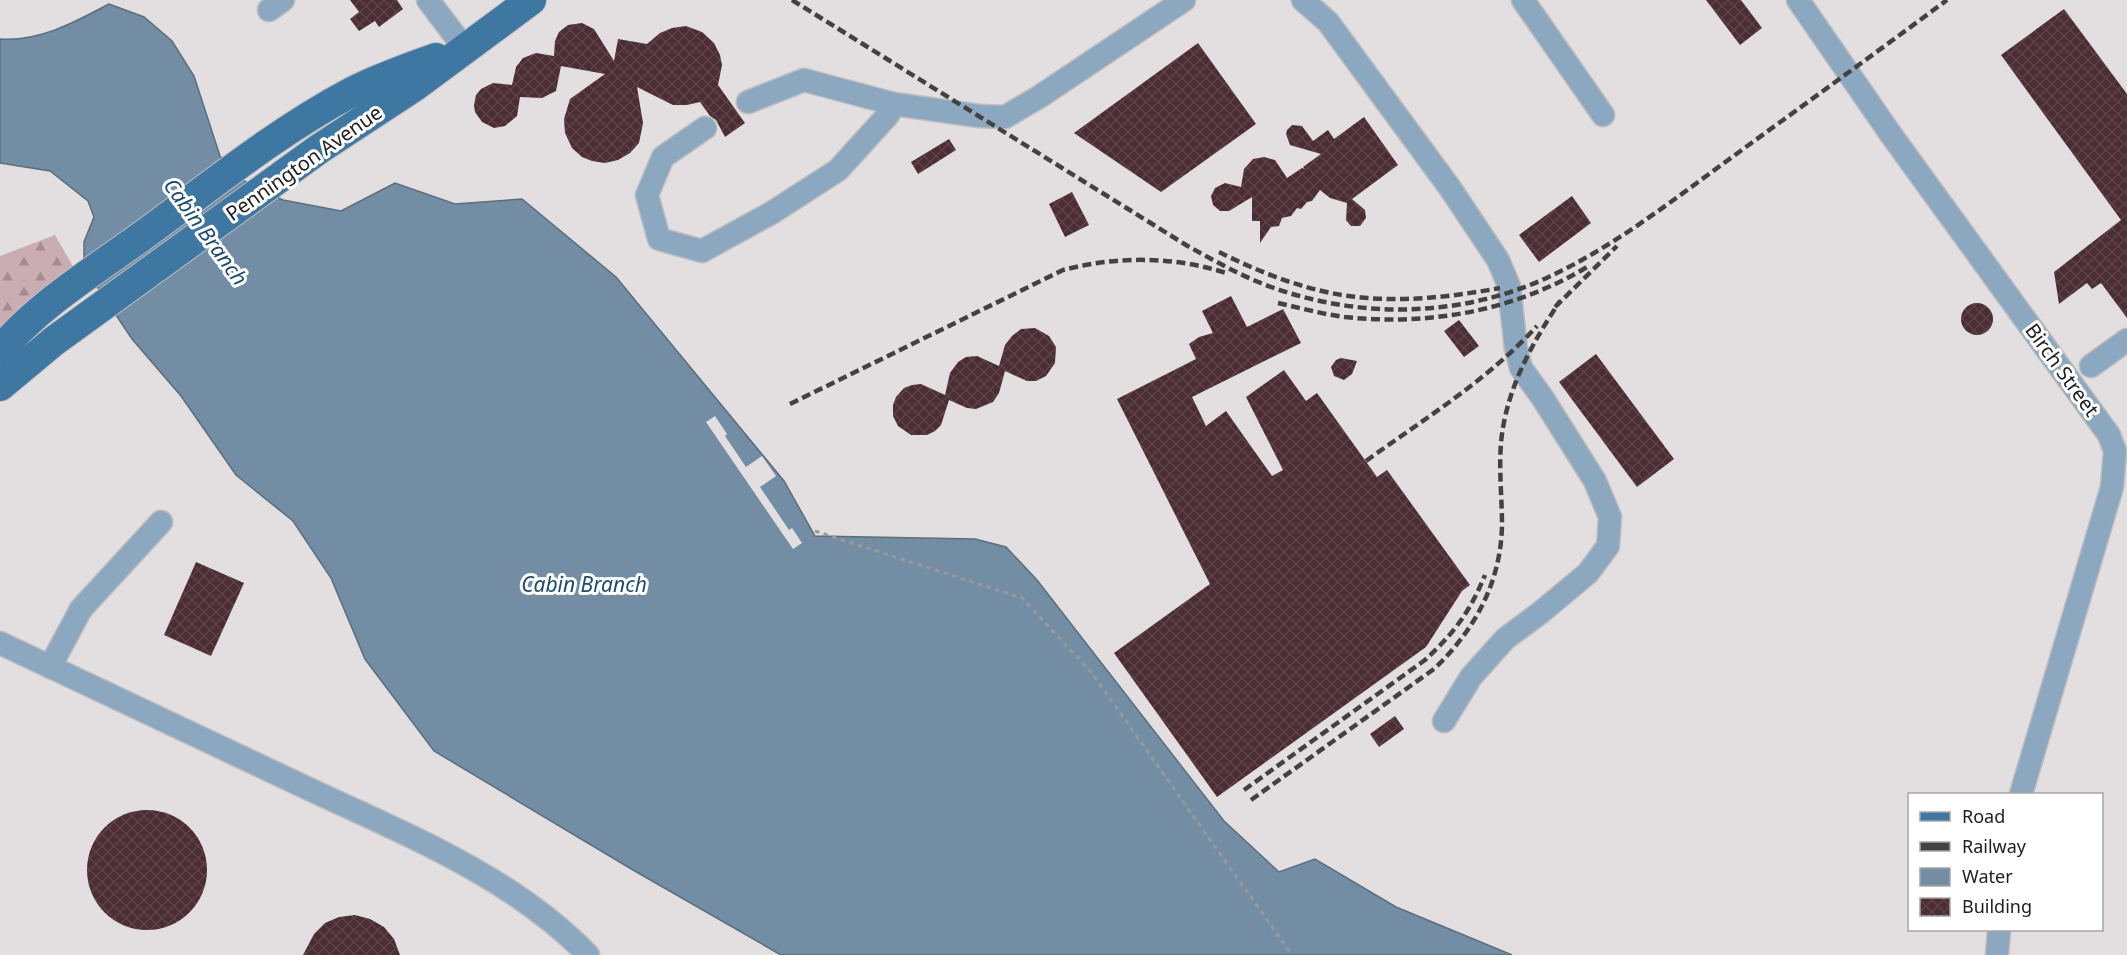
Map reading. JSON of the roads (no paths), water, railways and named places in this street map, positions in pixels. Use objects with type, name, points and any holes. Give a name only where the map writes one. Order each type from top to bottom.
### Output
[{"type":"main road","name":"Pennington Avenue","points":[[0,386],[54,341],[319,149],[415,86],[531,0]]},
{"type":"main road","name":"Pennington Avenue","points":[[0,351],[35,316],[75,285],[256,153],[352,92],[404,69],[465,49]]},
{"type":"street","points":[[428,0],[465,49]]},
{"type":"street","points":[[748,102],[804,80],[894,104],[979,117],[1005,117],[1038,98],[1184,0]]},
{"type":"street","points":[[1304,0],[1328,22],[1450,188],[1498,261],[1509,286],[1516,349],[1521,368],[1595,481],[1610,517],[1608,546],[1588,573],[1505,639],[1471,677],[1444,721]]},
{"type":"street","points":[[1523,0],[1603,115]]},
{"type":"street","name":"Birch Street","points":[[1798,0],[1892,136],[2109,435],[2115,451],[2112,487],[2022,793]]},
{"type":"street","points":[[705,128],[663,157],[647,195],[659,239],[702,251],[773,212],[838,170],[888,115],[894,104]]},
{"type":"street","points":[[2091,366],[2127,340]]},
{"type":"street","points":[[2109,435],[2127,458]]},
{"type":"street","points":[[50,667],[81,609],[161,522]]},
{"type":"street","points":[[0,643],[411,837],[490,879],[532,907],[575,941],[588,955]]},
{"type":"street","points":[[1997,955],[1999,931]]},
{"type":"water","name":"Cabin Branch","points":[[109,4],[144,17],[172,41],[194,76],[220,156],[236,177],[283,200],[341,211],[395,183],[455,204],[522,199],[616,277],[784,481],[815,536],[975,539],[1006,547],[1037,580],[1224,821],[1279,872],[1315,859],[1396,907],[1512,955],[781,955],[434,751],[365,659],[331,578],[293,521],[236,475],[181,396],[132,339],[84,267],[84,242],[94,217],[88,201],[50,171],[0,163],[0,39],[43,34],[70,24]]},
{"type":"railway","points":[[792,0],[1217,262],[1260,283],[1307,298],[1381,309],[1418,309],[1491,298],[1527,286],[1583,260],[1665,206],[1947,0]]},
{"type":"railway","points":[[1555,307],[1617,246]]},
{"type":"railway","points":[[1219,252],[1282,279],[1349,296],[1387,299],[1425,298],[1500,288]]},
{"type":"railway","points":[[790,404],[1063,270],[1104,262],[1145,260],[1186,263],[1226,273]]},
{"type":"railway","points":[[1278,303],[1345,317],[1377,319],[1439,317],[1500,305],[1530,295],[1587,267]]},
{"type":"railway","points":[[1251,800],[1434,669],[1449,654],[1473,621],[1483,604],[1497,566],[1502,525],[1500,457],[1505,416],[1524,364],[1560,301]]},
{"type":"railway","points":[[1366,461],[1477,381],[1518,346],[1537,326]]},
{"type":"railway","points":[[1244,790],[1425,660],[1460,621],[1485,575]]}]
